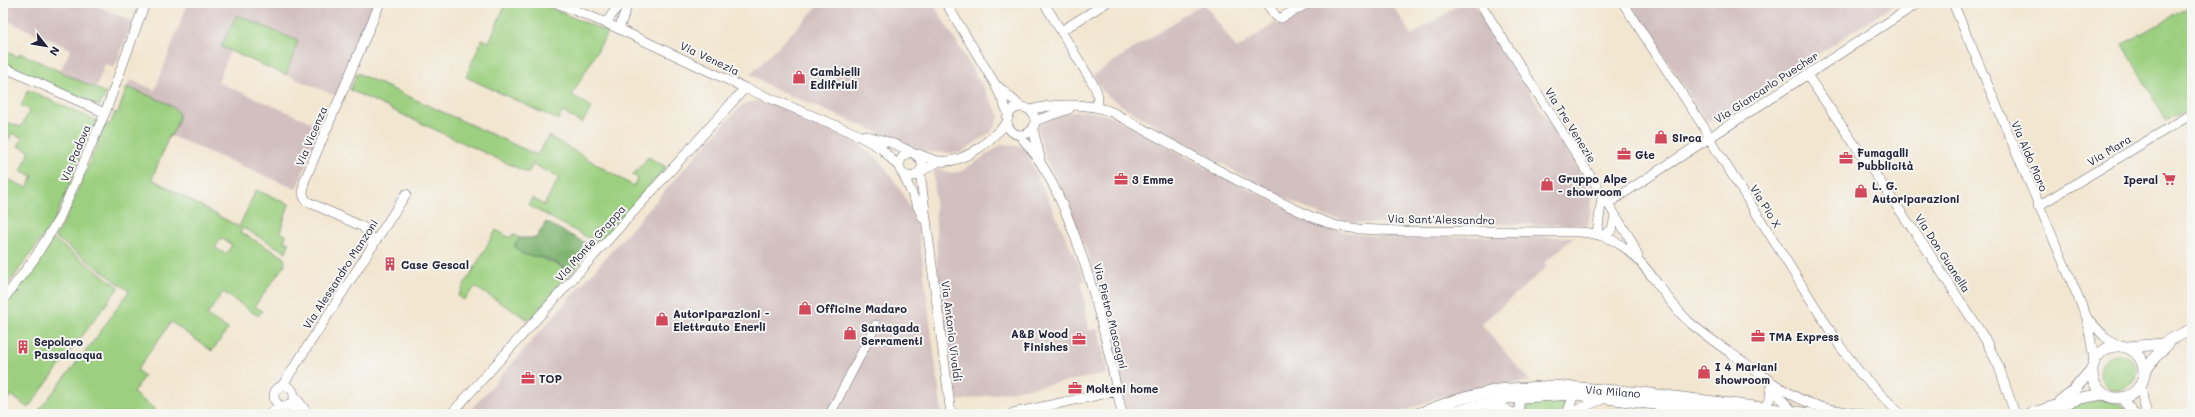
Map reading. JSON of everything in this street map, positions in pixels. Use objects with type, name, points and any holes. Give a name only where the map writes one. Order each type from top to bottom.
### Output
[{"type":"main road","points":[[2093,365],[2094,384],[2103,394],[2112,398],[2121,398],[2136,391],[2155,356],[2170,342],[2192,329]]},
{"type":"main road","points":[[2053,406],[2074,390],[2104,350],[2122,346],[2151,347],[2170,342]]},
{"type":"main road","points":[[2122,346],[2140,357],[2143,378]]},
{"type":"main road","name":"Via Milano","points":[[1418,414],[1456,400],[1494,391],[1554,386],[1605,398],[1735,414]]},
{"type":"main road","name":"Via Milano","points":[[1446,414],[1476,405],[1523,396],[1570,390],[1764,408],[1810,414]]},
{"type":"main road","points":[[2030,414],[2085,397],[2103,394]]},
{"type":"street","name":"Via Padova","points":[[3,300],[34,259],[59,219],[105,113],[145,3]]},
{"type":"street","name":"Via Vicenza","points":[[373,246],[369,234],[363,228],[306,201],[303,194],[304,182],[380,3]]},
{"type":"street","name":"Via Venezia","points":[[557,3],[606,23],[745,88],[854,133],[882,149],[901,170],[927,226]]},
{"type":"street","points":[[606,23],[620,3]]},
{"type":"street","points":[[619,29],[628,3]]},
{"type":"street","points":[[946,3],[995,84],[1012,126]]},
{"type":"street","points":[[1044,3],[1096,89],[1097,107]]},
{"type":"street","points":[[1061,31],[1106,3]]},
{"type":"street","points":[[1266,3],[1276,16],[1282,18],[1308,3]]},
{"type":"street","name":"Via Tre Venezie","points":[[1480,3],[1633,244],[1639,260]]},
{"type":"street","name":"Via Pio X","points":[[1623,3],[1707,132],[1708,138],[1840,346],[1856,368],[1900,414]]},
{"type":"street","name":"Via Giancarlo Puecher","points":[[1604,200],[1708,138],[1918,3]]},
{"type":"street","name":"Via Aldo Moro","points":[[1953,3],[2038,206],[2087,318],[2093,365]]},
{"type":"street","points":[[3,67],[105,113]]},
{"type":"street","name":"Via Don Guanella","points":[[1807,75],[1927,250],[1995,359],[2015,414]]},
{"type":"street","points":[[995,84],[1025,109]]},
{"type":"street","name":"Via Monte Grappa","points":[[451,414],[745,88]]},
{"type":"street","name":"Via Sant'Alessandro","points":[[1025,109],[1049,106],[1084,106],[1097,107],[1122,116],[1264,195],[1312,217],[1337,226],[1383,231],[1600,234],[1623,245],[1639,260],[1688,321],[1771,384]]},
{"type":"street","name":"Via Sant'Alessandro","points":[[1012,126],[1027,134],[1034,125],[1063,110],[1084,106]]},
{"type":"street","points":[[1012,126],[1014,109],[1025,109]]},
{"type":"street","name":"Via Pietro Mascagni","points":[[1025,109],[1034,125],[1041,160]]},
{"type":"street","name":"Via Mara","points":[[2038,206],[2192,114]]},
{"type":"street","points":[[920,172],[922,160],[914,153],[903,154],[899,160],[901,170],[908,176],[915,176],[939,161],[964,156],[1012,126]]},
{"type":"street","name":"Via Pietro Mascagni","points":[[1012,126],[1041,160],[1061,200],[1089,273],[1122,414]]},
{"type":"street","name":"Via Venezia","points":[[854,133],[883,139],[914,153],[939,161]]},
{"type":"street","name":"Via Antonio Vivaldi","points":[[920,172],[951,414]]},
{"type":"street","name":"Via Alessandro Manzoni","points":[[289,390],[295,368],[406,194]]},
{"type":"street","points":[[1604,200],[1600,234],[1612,230],[1615,216]]},
{"type":"street","name":"Via Aldo Moro","points":[[2087,318],[2104,336],[2122,346]]},
{"type":"street","points":[[830,414],[876,325]]},
{"type":"street","points":[[2143,378],[2142,398],[2147,414]]},
{"type":"street","points":[[1764,408],[1770,398],[1771,384]]},
{"type":"street","points":[[1771,384],[1794,413]]},
{"type":"street","points":[[1771,384],[1816,406],[1862,414]]},
{"type":"street","points":[[1519,414],[1523,396],[1529,391],[1554,386]]},
{"type":"street","points":[[289,390],[274,392],[274,396],[297,414]]},
{"type":"street","points":[[270,414],[284,405],[289,390]]},
{"type":"street","points":[[289,390],[308,414]]},
{"type":"street","points":[[1570,390],[1567,414],[1605,398]]},
{"type":"street","points":[[1013,413],[1117,391]]},
{"type":"street","points":[[2121,398],[2135,414]]},
{"type":"street","points":[[1476,405],[1501,407],[1514,414]]},
{"type":"shaded area","points":[[3,3],[91,3],[133,22],[114,68],[105,64],[96,88],[60,71],[71,49],[3,19]]},
{"type":"shaded area","points":[[188,3],[377,3],[339,97],[286,75],[298,41],[221,47],[230,51],[218,82],[322,127],[296,189],[171,136],[179,118],[127,87],[130,80],[155,90]]},
{"type":"shaded area","points":[[821,3],[933,3],[1000,116],[991,132],[960,153],[926,152],[774,89],[751,74]]},
{"type":"shaded area","points":[[1204,3],[1237,49],[1276,22],[1278,25],[1314,3],[1391,3],[1412,35],[1461,3],[1474,3],[1591,190],[1593,196],[1588,225],[1353,223],[1327,217],[1271,192],[1122,106],[1103,92],[1093,75]]},
{"type":"shaded area","points":[[1630,3],[1897,3],[1715,121],[1705,120]]},
{"type":"shaded area","points":[[763,100],[774,103],[852,138],[882,163],[904,195],[918,228],[942,414],[467,414],[732,115],[742,105]]},
{"type":"shaded area","points":[[1086,111],[1111,116],[1214,172],[1326,227],[1356,234],[1386,236],[1574,237],[1544,263],[1547,267],[1481,324],[1530,381],[1481,388],[1440,397],[1397,414],[1126,414],[1100,296],[1088,254],[1060,186],[1046,160],[1038,129],[1040,124],[1066,113]]},
{"type":"shaded area","points":[[1003,144],[1024,147],[1086,281],[1081,282],[1089,330],[1098,329],[1107,374],[958,401],[938,280],[934,172],[939,168],[948,173],[960,172]]},
{"type":"green space","points":[[506,3],[538,3],[608,32],[572,95],[592,107],[582,123],[562,112],[558,120],[466,77],[482,39],[489,42]]},
{"type":"green space","points":[[2192,5],[2192,106],[2166,121],[2123,44]]},
{"type":"green space","points":[[237,15],[298,41],[286,75],[221,47]]},
{"type":"green space","points":[[3,50],[18,57],[20,53],[106,93],[99,106],[3,64]]},
{"type":"green space","points":[[357,73],[537,155],[549,136],[633,186],[638,178],[633,175],[648,157],[666,167],[601,241],[590,239],[528,205],[532,198],[544,205],[559,178],[533,164],[528,173],[350,90]]},
{"type":"green space","points":[[127,87],[165,103],[177,111],[179,118],[171,136],[169,136],[152,179],[239,227],[256,190],[289,204],[280,232],[286,235],[284,241],[289,243],[286,252],[243,228],[240,232],[284,257],[285,264],[255,306],[262,311],[258,316],[223,292],[207,315],[228,329],[212,351],[171,322],[137,370],[144,376],[133,393],[156,410],[153,414],[45,414],[39,410],[96,338],[129,291],[55,237],[68,214],[106,123],[110,125],[115,112],[118,113]],"holes":[[[221,238],[232,245],[226,254],[215,248]]]},
{"type":"green space","points":[[28,90],[97,121],[54,221],[3,292],[3,177],[27,188],[33,176],[21,171],[30,151],[18,146],[22,138],[12,133],[7,142],[3,140],[3,121],[21,127],[30,110],[21,106]]},
{"type":"green space","points":[[546,222],[589,245],[592,249],[572,272],[550,260],[528,256],[517,249],[515,244],[520,238],[536,238]]},
{"type":"green space","points":[[496,230],[510,238],[513,234],[520,238],[515,244],[515,247],[572,272],[529,320],[475,287],[464,300],[458,296]]},
{"type":"green space","points":[[53,239],[119,287],[28,408],[11,395],[3,406],[3,306],[26,275],[32,274],[36,269],[35,264]]},
{"type":"green space","points":[[2122,354],[2131,359],[2135,365],[2135,379],[2131,385],[2122,390],[2114,390],[2105,385],[2101,379],[2100,368],[2105,359],[2111,355]]},
{"type":"green space","points":[[1564,399],[1568,401],[1566,408],[1558,414],[1527,414],[1528,406],[1532,401]]},
{"type":"green space","points":[[2098,399],[2119,404],[2131,414],[2053,414],[2077,403]]},
{"type":"place","name":"Cambielli Edilfriuli","points":[[799,77]]},
{"type":"place","name":"Sirca","points":[[1661,137]]},
{"type":"place","name":"Gte","points":[[1624,154]]},
{"type":"place","name":"Fumagalli Pubblicità","points":[[1846,158]]},
{"type":"place","name":"3 Emme","points":[[1121,179]]},
{"type":"place","name":"Iperal","points":[[2169,179]]},
{"type":"place","name":"Gruppo Alpe - showroom","points":[[1547,184]]},
{"type":"place","name":"L. G. Autoriparazioni","points":[[1861,191]]},
{"type":"place","name":"Case Gescal","points":[[390,264]]},
{"type":"place","name":"Officine Madaro","points":[[805,308]]},
{"type":"place","name":"Autoriparazioni - Elettrauto Enerli","points":[[662,319]]},
{"type":"place","name":"Santagada Serramenti","points":[[850,333]]},
{"type":"place","name":"TMA Express","points":[[1758,336]]},
{"type":"place","name":"A&B Wood Finishes","points":[[1079,339]]},
{"type":"place","name":"Sepolcro Passalacqua","points":[[23,347]]},
{"type":"place","name":"I 4 Mariani showroom","points":[[1704,372]]},
{"type":"place","name":"TOP","points":[[528,378]]},
{"type":"place","name":"Molteni home","points":[[1075,388]]}]
